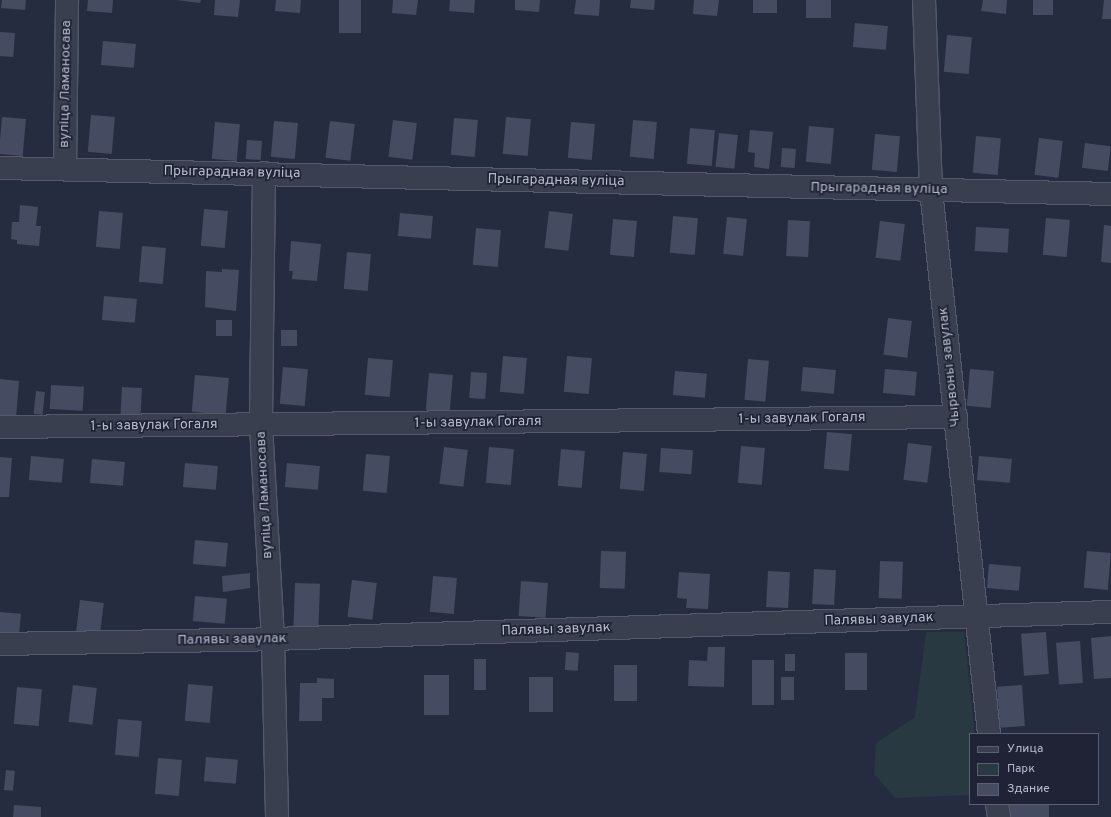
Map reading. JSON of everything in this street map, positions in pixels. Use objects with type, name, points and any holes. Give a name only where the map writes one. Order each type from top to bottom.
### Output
[{"type":"street","name":"вуліца Ламаносава","points":[[66,169],[67,0]]},
{"type":"street","name":"Чырвоны завулак","points":[[924,0],[931,190],[956,417],[975,617],[989,733]]},
{"type":"street","name":"Прыгарадная вуліца","points":[[0,168],[1111,194]]},
{"type":"street","name":"вуліца Ламаносава","points":[[264,173],[261,425],[273,639],[277,817]]},
{"type":"street","name":"1-ы завулак Гогаля","points":[[0,427],[956,417]]},
{"type":"street","name":"Палявы завулак","points":[[0,644],[273,639],[1111,612]]},
{"type":"street","points":[[997,805],[998,817]]},
{"type":"green space","points":[[926,632],[964,632],[975,733],[969,733],[969,795],[895,798],[874,774],[876,743],[915,717]]},
{"type":"building","points":[[2,0],[26,0],[25,10],[1,8]]},
{"type":"building","points":[[88,0],[113,0],[112,13],[87,11]]},
{"type":"building","points":[[176,0],[201,0],[200,3]]},
{"type":"building","points":[[215,0],[240,0],[238,17],[214,15]]},
{"type":"building","points":[[276,0],[301,0],[300,13],[275,11]]},
{"type":"building","points":[[339,0],[361,0],[361,33],[339,33]]},
{"type":"building","points":[[393,0],[418,0],[416,15],[392,13]]},
{"type":"building","points":[[450,0],[475,0],[474,13],[449,11]]},
{"type":"building","points":[[515,0],[540,0],[539,12],[515,10]]},
{"type":"building","points":[[576,0],[600,0],[599,16],[574,14]]},
{"type":"building","points":[[631,0],[655,0],[654,10],[630,8]]},
{"type":"building","points":[[694,0],[719,0],[717,16],[693,14]]},
{"type":"building","points":[[753,0],[777,0],[777,13],[753,13]]},
{"type":"building","points":[[806,0],[831,0],[831,18],[806,18]]},
{"type":"building","points":[[983,0],[1007,0],[1006,14],[981,11]]},
{"type":"building","points":[[1033,0],[1053,0],[1053,15],[1033,15]]},
{"type":"building","points":[[1104,0],[1111,0],[1111,19],[1102,19]]},
{"type":"building","points":[[855,23],[888,26],[886,50],[853,47]]},
{"type":"building","points":[[0,32],[15,33],[13,57],[0,56]]},
{"type":"building","points":[[947,35],[972,37],[969,74],[944,72]]},
{"type":"building","points":[[103,41],[136,44],[134,68],[101,65]]},
{"type":"building","points":[[91,115],[115,117],[112,154],[88,152]]},
{"type":"building","points":[[2,117],[26,119],[23,156],[0,154]]},
{"type":"building","points":[[506,117],[531,119],[528,156],[503,154]]},
{"type":"building","points":[[454,118],[478,120],[475,157],[451,155]]},
{"type":"building","points":[[393,120],[417,123],[412,160],[388,157]]},
{"type":"building","points":[[633,120],[657,122],[654,159],[630,157]]},
{"type":"building","points":[[274,121],[298,123],[295,159],[271,157]]},
{"type":"building","points":[[330,121],[355,124],[350,161],[325,158]]},
{"type":"building","points":[[215,122],[240,124],[237,161],[212,159]]},
{"type":"building","points":[[571,122],[595,124],[592,160],[568,158]]},
{"type":"building","points":[[809,126],[834,128],[831,164],[806,162]]},
{"type":"building","points":[[690,128],[715,130],[712,166],[687,164]]},
{"type":"building","points":[[750,130],[773,132],[769,169],[754,167],[755,153],[748,152]]},
{"type":"building","points":[[719,133],[738,135],[734,169],[715,167]]},
{"type":"building","points":[[875,134],[900,136],[897,172],[872,170]]},
{"type":"building","points":[[976,136],[1001,138],[998,175],[973,173]]},
{"type":"building","points":[[1039,138],[1063,141],[1058,178],[1034,175]]},
{"type":"building","points":[[247,140],[262,141],[261,160],[246,159]]},
{"type":"building","points":[[1085,143],[1111,146],[1108,171],[1082,168]]},
{"type":"building","points":[[782,148],[796,149],[795,168],[781,167]]},
{"type":"building","points":[[20,205],[38,207],[36,226],[41,226],[39,246],[17,244],[17,240],[11,239],[12,222],[19,222]]},
{"type":"building","points":[[204,209],[228,211],[225,248],[201,246]]},
{"type":"building","points":[[99,211],[123,213],[120,249],[96,247]]},
{"type":"building","points":[[549,211],[573,214],[568,251],[544,248]]},
{"type":"building","points":[[400,213],[433,216],[431,239],[398,236]]},
{"type":"building","points":[[673,216],[698,218],[695,255],[670,253]]},
{"type":"building","points":[[727,217],[747,219],[743,256],[723,254]]},
{"type":"building","points":[[1046,218],[1070,220],[1067,257],[1043,255]]},
{"type":"building","points":[[613,219],[637,221],[634,257],[610,255]]},
{"type":"building","points":[[788,220],[810,221],[808,257],[786,256]]},
{"type":"building","points":[[880,221],[905,224],[900,261],[875,258]]},
{"type":"building","points":[[1104,225],[1111,226],[1111,263],[1101,262]]},
{"type":"building","points":[[976,227],[1009,229],[1008,253],[975,251]]},
{"type":"building","points":[[476,228],[501,230],[498,267],[473,265]]},
{"type":"building","points":[[291,241],[321,244],[317,281],[292,279],[293,271],[289,271]]},
{"type":"building","points":[[142,246],[166,248],[163,284],[139,282]]},
{"type":"building","points":[[347,252],[371,254],[368,291],[344,289]]},
{"type":"building","points":[[222,269],[239,270],[236,311],[205,307],[206,271],[222,272]]},
{"type":"building","points":[[104,296],[137,299],[135,323],[102,320]]},
{"type":"building","points":[[888,318],[912,321],[907,358],[883,355]]},
{"type":"building","points":[[216,320],[232,320],[232,336],[216,336]]},
{"type":"building","points":[[281,330],[297,330],[297,346],[281,346]]},
{"type":"building","points":[[503,356],[527,358],[524,394],[500,392]]},
{"type":"building","points":[[567,356],[592,358],[589,394],[564,392]]},
{"type":"building","points":[[368,358],[393,360],[390,397],[365,395]]},
{"type":"building","points":[[748,359],[769,361],[765,402],[744,400]]},
{"type":"building","points":[[283,367],[308,369],[305,406],[280,404]]},
{"type":"building","points":[[803,367],[836,370],[834,394],[801,391]]},
{"type":"building","points":[[885,369],[917,372],[915,396],[883,393]]},
{"type":"building","points":[[970,369],[994,371],[991,408],[967,406]]},
{"type":"building","points":[[675,371],[707,374],[705,398],[673,395]]},
{"type":"building","points":[[471,372],[487,373],[485,399],[469,398]]},
{"type":"building","points":[[429,373],[453,375],[450,412],[426,410]]},
{"type":"building","points":[[195,375],[229,378],[226,415],[192,412]]},
{"type":"building","points":[[0,379],[19,381],[16,418],[0,416]]},
{"type":"building","points":[[51,385],[84,387],[83,411],[50,409]]},
{"type":"building","points":[[122,387],[142,388],[140,417],[120,416]]},
{"type":"building","points":[[36,391],[45,392],[43,415],[34,414]]},
{"type":"building","points":[[827,432],[852,434],[849,471],[824,469]]},
{"type":"building","points":[[908,443],[932,446],[927,483],[903,480]]},
{"type":"building","points":[[741,446],[765,448],[762,485],[738,483]]},
{"type":"building","points":[[444,447],[468,450],[463,487],[439,484]]},
{"type":"building","points":[[489,447],[514,449],[511,485],[486,483]]},
{"type":"building","points":[[661,448],[693,450],[691,474],[659,472]]},
{"type":"building","points":[[561,449],[585,451],[582,488],[558,486]]},
{"type":"building","points":[[623,452],[647,454],[644,491],[620,489]]},
{"type":"building","points":[[366,454],[390,456],[387,493],[363,491]]},
{"type":"building","points":[[31,456],[64,459],[62,483],[29,480]]},
{"type":"building","points":[[979,456],[1012,459],[1010,483],[977,480]]},
{"type":"building","points":[[0,457],[12,458],[9,497],[0,497]]},
{"type":"building","points":[[92,459],[125,462],[123,486],[90,483]]},
{"type":"building","points":[[185,463],[218,466],[216,490],[183,487]]},
{"type":"building","points":[[287,463],[320,466],[318,490],[285,487]]},
{"type":"building","points":[[195,540],[228,543],[226,567],[193,564]]},
{"type":"building","points":[[601,551],[626,552],[625,589],[600,588]]},
{"type":"building","points":[[1087,551],[1111,553],[1108,590],[1084,588]]},
{"type":"building","points":[[880,561],[903,562],[902,599],[879,598]]},
{"type":"building","points":[[989,564],[1021,567],[1019,591],[987,588]]},
{"type":"building","points":[[814,569],[836,570],[834,605],[812,604]]},
{"type":"building","points":[[768,571],[790,572],[788,608],[766,607]]},
{"type":"building","points":[[679,572],[710,574],[708,609],[686,608],[687,599],[677,598]]},
{"type":"building","points":[[250,573],[250,588],[223,592],[222,576]]},
{"type":"building","points":[[433,576],[457,578],[454,614],[430,612]]},
{"type":"building","points":[[352,580],[377,583],[372,620],[347,617]]},
{"type":"building","points":[[521,581],[548,583],[545,618],[519,616]]},
{"type":"building","points":[[295,583],[320,584],[318,634],[293,633]]},
{"type":"building","points":[[195,596],[227,599],[225,624],[193,621]]},
{"type":"building","points":[[80,600],[104,603],[99,640],[75,637]]},
{"type":"building","points":[[0,612],[21,614],[19,638],[0,636]]},
{"type":"building","points":[[1046,632],[1049,674],[1024,676],[1021,634]]},
{"type":"building","points":[[1111,636],[1111,678],[1094,679],[1091,638]]},
{"type":"building","points":[[1080,641],[1083,683],[1059,685],[1056,643]]},
{"type":"building","points":[[708,647],[725,647],[724,687],[688,686],[689,660],[707,661]]},
{"type":"building","points":[[566,652],[579,653],[578,671],[565,670]]},
{"type":"building","points":[[845,653],[867,653],[867,690],[845,690]]},
{"type":"building","points":[[785,654],[795,654],[795,671],[785,671]]},
{"type":"building","points":[[474,659],[486,659],[486,690],[474,690]]},
{"type":"building","points":[[752,660],[774,660],[774,705],[752,705]]},
{"type":"building","points":[[614,665],[637,665],[637,701],[614,701]]},
{"type":"building","points":[[424,675],[449,675],[449,715],[424,715]]},
{"type":"building","points":[[529,677],[553,677],[553,712],[529,712]]},
{"type":"building","points":[[781,677],[794,677],[794,700],[781,700]]},
{"type":"building","points":[[317,678],[334,679],[334,698],[322,698],[322,721],[299,721],[300,683],[317,683]]},
{"type":"building","points":[[188,684],[213,686],[210,723],[185,721]]},
{"type":"building","points":[[73,685],[97,688],[92,725],[68,722]]},
{"type":"building","points":[[1022,685],[1025,726],[1000,728],[997,687]]},
{"type":"building","points":[[17,687],[42,689],[39,726],[14,724]]},
{"type":"building","points":[[118,719],[142,721],[139,757],[115,755]]},
{"type":"building","points":[[206,757],[238,760],[236,784],[204,781]]},
{"type":"building","points":[[158,758],[182,760],[179,796],[155,794]]},
{"type":"building","points":[[6,770],[15,771],[13,791],[4,790]]},
{"type":"building","points":[[14,805],[41,807],[41,817],[13,817]]},
{"type":"building","points":[[1010,805],[1049,805],[1049,817],[1010,817]]}]
